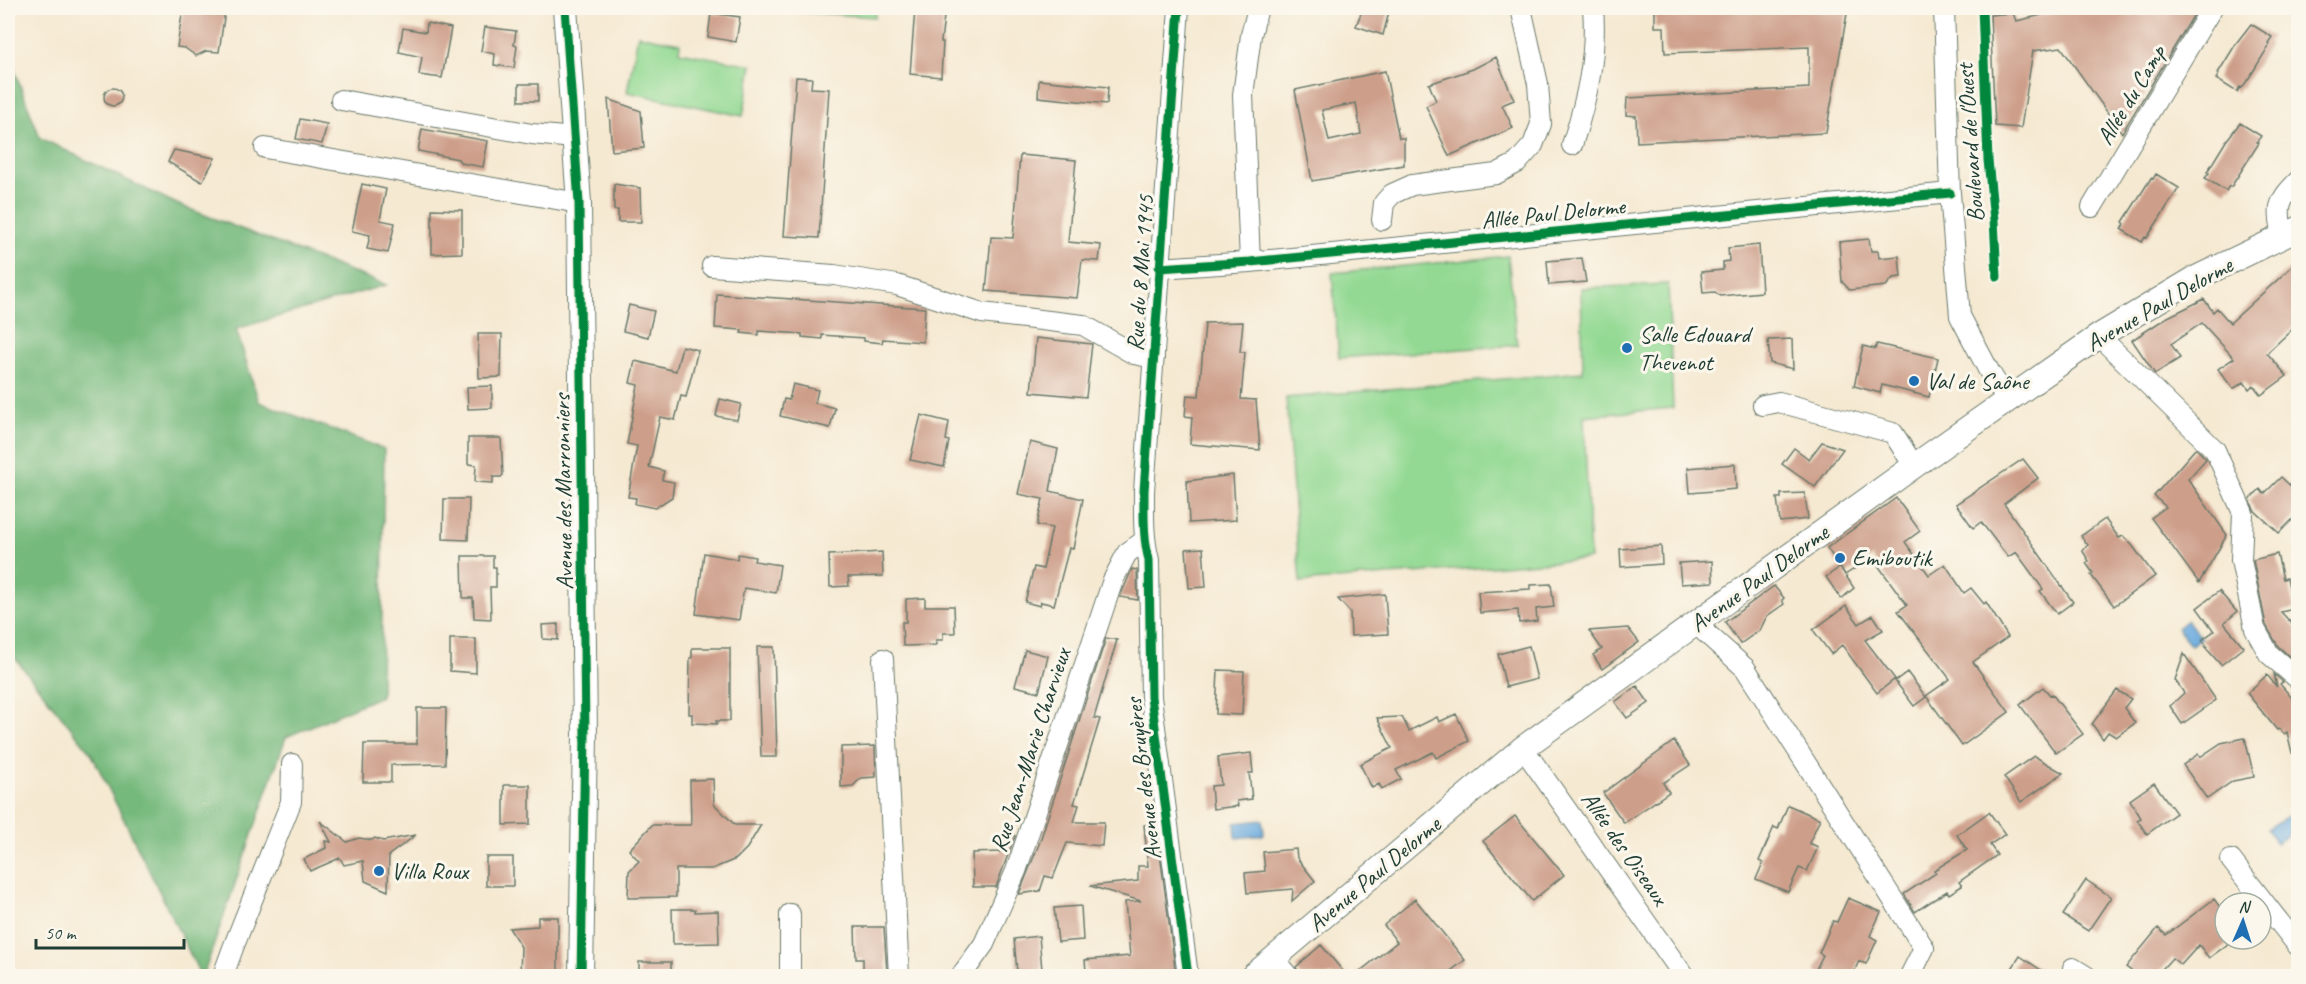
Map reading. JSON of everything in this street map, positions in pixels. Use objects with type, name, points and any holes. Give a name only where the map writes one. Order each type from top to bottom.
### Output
[{"type":"main road","name":"Avenue des Marronniers","points":[[565,8],[579,202],[585,735],[581,976]]},
{"type":"main road","name":"Avenue Paul Delorme","points":[[1253,976],[1281,968],[1523,748],[1914,466],[2099,336],[2194,279],[2291,233]]},
{"type":"street","name":"Rue du 8 Mai 1945","points":[[1144,541],[1144,491],[1179,8]]},
{"type":"street","points":[[1250,262],[1243,95],[1251,35],[1258,8]]},
{"type":"street","points":[[1382,220],[1384,203],[1392,194],[1412,185],[1496,174],[1517,163],[1533,145],[1541,124],[1539,94],[1521,8]]},
{"type":"street","points":[[1572,146],[1584,110],[1592,71],[1595,35],[1593,8]]},
{"type":"street","name":"Boulevard de l'Ouest","points":[[1944,8],[1950,193],[1960,316],[2007,400]]},
{"type":"street","name":"Allée du Camp","points":[[2092,207],[2212,8]]},
{"type":"street","points":[[341,100],[532,134],[574,138]]},
{"type":"street","points":[[265,148],[579,202]]},
{"type":"street","points":[[2291,233],[2279,218],[2281,199],[2298,181]]},
{"type":"street","name":"Allée Paul Delorme","points":[[1160,268],[1250,262],[1950,193]]},
{"type":"street","points":[[712,266],[834,274],[897,285],[982,313],[1083,325],[1134,354],[1154,358]]},
{"type":"street","points":[[2099,336],[2215,450],[2243,513],[2241,560],[2255,629],[2269,654],[2298,679]]},
{"type":"street","points":[[1763,405],[1779,402],[1893,433],[1914,466]]},
{"type":"street","name":"Rue Jean-Marie Charvieux","points":[[961,976],[984,944],[1016,871],[1113,580],[1127,553],[1144,541]]},
{"type":"street","name":"Avenue des Bruyères","points":[[1144,541],[1149,560],[1151,697],[1188,976]]},
{"type":"street","points":[[1696,624],[1744,668],[1924,948],[1910,976]]},
{"type":"street","points":[[883,658],[899,976]]},
{"type":"street","points":[[898,692],[912,976]]},
{"type":"street","name":"Allée des Oiseaux","points":[[1523,748],[1684,976]]},
{"type":"street","points":[[225,976],[229,959],[291,802],[292,764]]},
{"type":"street","points":[[2231,860],[2298,946]]},
{"type":"street","points":[[789,914],[790,976]]},
{"type":"green space","points":[[791,8],[876,8],[875,17],[790,11]]},
{"type":"green space","points":[[638,35],[680,43],[679,52],[752,65],[743,116],[627,92]]},
{"type":"green space","points":[[8,53],[40,138],[179,205],[386,285],[236,329],[259,402],[384,449],[381,696],[286,737],[203,976],[91,753],[8,652]]},
{"type":"green space","points":[[1508,256],[1517,345],[1339,358],[1332,273]]},
{"type":"green space","points":[[1668,284],[1673,408],[1584,416],[1590,559],[1300,582],[1286,398],[1583,372],[1581,288]]},
{"type":"water","points":[[2187,620],[2201,638],[2191,645],[2177,628]]},
{"type":"water","points":[[2296,811],[2298,829],[2276,843],[2267,829]]},
{"type":"water","points":[[1263,820],[1264,835],[1236,838],[1235,823]]},
{"type":"building","points":[[183,8],[225,11],[219,52],[206,51],[196,56],[185,48],[177,47]]},
{"type":"building","points":[[915,8],[945,8],[941,42],[943,42],[941,77],[910,74]]},
{"type":"building","points":[[1363,8],[1390,8],[1383,35],[1356,26]]},
{"type":"building","points":[[1655,8],[1848,8],[1826,133],[1637,142],[1636,116],[1626,115],[1627,98],[1809,88],[1809,47],[1665,53],[1664,27],[1655,27]]},
{"type":"building","points":[[2072,8],[2198,8],[2122,133],[2061,47],[2033,51],[2021,128],[1995,126],[1990,15],[2013,13],[2016,21]]},
{"type":"building","points":[[711,13],[740,17],[736,42],[708,37]]},
{"type":"building","points":[[427,23],[451,28],[442,78],[419,75],[422,57],[399,52],[403,28],[426,32]]},
{"type":"building","points":[[2251,24],[2272,37],[2251,75],[2237,92],[2216,79],[2237,42]]},
{"type":"building","points":[[485,27],[516,31],[514,45],[517,46],[514,68],[494,65],[495,54],[481,51]]},
{"type":"building","points":[[1496,57],[1514,100],[1502,105],[1513,128],[1449,156],[1426,106],[1436,101],[1429,84],[1473,69]]},
{"type":"building","points":[[1385,71],[1399,138],[1404,138],[1404,165],[1312,181],[1295,90]],"holes":[[[1356,103],[1361,134],[1329,141],[1322,110]]]},
{"type":"building","points":[[796,77],[812,78],[811,88],[829,89],[819,238],[784,236]]},
{"type":"building","points":[[1039,80],[1108,87],[1107,104],[1038,97]]},
{"type":"building","points":[[519,84],[538,84],[538,101],[519,101]]},
{"type":"building","points":[[113,88],[119,91],[122,97],[119,103],[113,106],[107,103],[104,97],[107,91]]},
{"type":"building","points":[[608,99],[641,111],[644,148],[612,151]]},
{"type":"building","points":[[300,119],[327,124],[322,144],[296,139]]},
{"type":"building","points":[[2240,123],[2261,136],[2257,142],[2259,143],[2231,187],[2229,186],[2226,191],[2205,178],[2226,141]]},
{"type":"building","points":[[422,129],[488,141],[483,167],[418,151]]},
{"type":"building","points":[[174,150],[215,158],[202,182],[168,162]]},
{"type":"building","points":[[1020,155],[1076,160],[1068,242],[1101,245],[1099,261],[1082,260],[1077,298],[986,291],[991,237],[1013,238]]},
{"type":"building","points":[[2156,174],[2179,188],[2147,238],[2145,237],[2142,242],[2121,229],[2125,224],[2123,222],[2151,178],[2153,179]]},
{"type":"building","points":[[362,184],[386,189],[380,220],[395,223],[388,253],[367,249],[370,235],[352,231]]},
{"type":"building","points":[[614,184],[640,188],[641,222],[618,222],[618,210],[614,210]]},
{"type":"building","points":[[432,209],[462,210],[462,253],[432,254]]},
{"type":"building","points":[[1869,239],[1871,251],[1878,251],[1879,258],[1899,256],[1901,277],[1893,278],[1886,286],[1850,290],[1842,282],[1839,242]]},
{"type":"building","points":[[1759,245],[1762,292],[1720,296],[1715,292],[1703,293],[1701,272],[1723,270],[1723,262],[1729,261],[1728,248]]},
{"type":"building","points":[[1582,258],[1586,282],[1549,285],[1547,261]]},
{"type":"building","points":[[2298,261],[2298,324],[2267,353],[2287,376],[2261,395],[2253,385],[2249,389],[2244,382],[2233,389],[2218,369],[2234,358],[2202,323],[2171,344],[2180,358],[2155,374],[2132,340],[2166,318],[2204,299],[2213,312],[2217,308],[2230,323]]},
{"type":"building","points":[[717,294],[925,308],[923,342],[883,339],[882,343],[864,341],[864,338],[822,335],[822,339],[802,337],[802,334],[759,331],[759,335],[741,333],[742,330],[715,328]]},
{"type":"building","points":[[629,305],[654,311],[648,337],[623,331]]},
{"type":"building","points":[[1243,322],[1240,352],[1245,352],[1241,399],[1256,400],[1260,450],[1190,444],[1192,417],[1185,416],[1187,395],[1199,396],[1205,323]]},
{"type":"building","points":[[478,334],[502,334],[501,377],[479,378]]},
{"type":"building","points":[[1036,338],[1092,344],[1086,397],[1031,392]]},
{"type":"building","points":[[1792,339],[1793,369],[1770,363],[1768,340]]},
{"type":"building","points":[[1877,344],[1938,358],[1929,397],[1882,385],[1880,393],[1854,386],[1863,346],[1875,349]]},
{"type":"building","points":[[682,346],[698,350],[686,397],[681,396],[675,420],[660,417],[649,467],[664,471],[662,480],[674,482],[672,497],[655,508],[635,504],[636,498],[628,497],[637,446],[627,444],[638,385],[630,383],[635,361],[676,371]]},
{"type":"building","points":[[793,384],[818,390],[815,403],[835,408],[830,428],[780,416],[784,399],[789,400]]},
{"type":"building","points":[[492,386],[492,408],[468,409],[467,387]]},
{"type":"building","points":[[720,399],[741,404],[737,420],[716,416]]},
{"type":"building","points":[[921,415],[949,422],[946,440],[949,441],[944,467],[910,460]]},
{"type":"building","points":[[468,438],[501,438],[503,475],[493,477],[493,483],[475,482],[476,465],[468,464]]},
{"type":"building","points":[[1030,442],[1058,449],[1050,491],[1083,499],[1073,549],[1069,548],[1054,605],[1041,602],[1040,606],[1025,602],[1034,567],[1043,569],[1052,528],[1037,525],[1043,499],[1018,494]]},
{"type":"building","points":[[1822,442],[1843,449],[1815,487],[1782,464],[1794,448],[1809,459]]},
{"type":"building","points":[[2196,448],[2206,459],[2188,479],[2227,535],[2199,583],[2151,518],[2166,507],[2154,496]]},
{"type":"building","points":[[2023,459],[2038,478],[2004,504],[2073,602],[2057,614],[2040,591],[2043,589],[2016,552],[2008,557],[1981,522],[1973,528],[1956,504]]},
{"type":"building","points":[[1735,464],[1736,489],[1690,493],[1688,468]]},
{"type":"building","points":[[1233,475],[1236,520],[1189,523],[1187,481]]},
{"type":"building","points":[[2281,477],[2298,493],[2298,514],[2279,533],[2254,510],[2250,499],[2260,489],[2264,494]]},
{"type":"building","points":[[1805,493],[1808,519],[1780,522],[1777,498],[1781,498],[1781,494]]},
{"type":"building","points":[[1896,498],[1920,531],[1905,542],[1929,575],[1945,564],[1964,593],[1971,588],[1984,604],[1986,602],[2008,637],[1973,662],[2009,712],[1962,746],[1926,696],[1950,679],[1898,611],[1907,605],[1872,557],[1845,575],[1827,548]]},
{"type":"building","points":[[444,499],[469,499],[468,540],[443,539]]},
{"type":"building","points":[[2105,519],[2119,538],[2123,536],[2132,545],[2155,576],[2114,606],[2091,575],[2093,573],[2086,563],[2089,561],[2082,550],[2088,545],[2081,536]]},
{"type":"building","points":[[1661,546],[1662,564],[1621,567],[1620,549]]},
{"type":"building","points":[[1203,548],[1206,587],[1189,588],[1186,549]]},
{"type":"building","points":[[882,552],[883,576],[848,577],[849,586],[830,587],[829,555]]},
{"type":"building","points":[[704,553],[737,559],[738,554],[755,557],[754,561],[780,565],[776,593],[744,588],[739,620],[696,614]]},
{"type":"building","points":[[2277,554],[2283,579],[2287,578],[2294,609],[2281,612],[2298,630],[2298,664],[2278,646],[2266,625],[2253,560]]},
{"type":"building","points":[[462,556],[493,556],[493,567],[496,567],[496,587],[490,587],[491,619],[474,618],[473,598],[463,598]]},
{"type":"building","points":[[1712,561],[1713,582],[1681,584],[1679,563]]},
{"type":"building","points":[[1840,567],[1854,588],[1841,599],[1826,577]]},
{"type":"building","points":[[1132,569],[1137,570],[1138,600],[1120,597]]},
{"type":"building","points":[[1551,584],[1554,607],[1536,609],[1537,621],[1519,623],[1518,610],[1480,613],[1478,592],[1530,589],[1530,585]]},
{"type":"building","points":[[1774,586],[1784,598],[1782,600],[1784,604],[1767,616],[1760,630],[1740,644],[1725,622]]},
{"type":"building","points":[[2219,591],[2237,612],[2224,623],[2244,647],[2221,665],[2205,647],[2207,646],[2202,640],[2214,631],[2197,608]]},
{"type":"building","points":[[1385,594],[1388,634],[1351,636],[1350,612],[1338,599]]},
{"type":"building","points":[[925,598],[925,606],[954,606],[955,633],[943,633],[943,640],[936,640],[936,645],[903,646],[902,622],[906,622],[906,599]]},
{"type":"building","points":[[1846,606],[1859,624],[1873,615],[1883,630],[1865,640],[1895,679],[1877,693],[1842,645],[1831,654],[1813,630]]},
{"type":"building","points":[[558,624],[558,640],[543,639],[542,625]]},
{"type":"building","points":[[1628,628],[1639,642],[1602,669],[1593,655],[1602,649],[1589,631]]},
{"type":"building","points":[[1106,638],[1117,640],[1094,718],[1100,719],[1074,804],[1079,805],[1074,822],[1104,822],[1102,846],[1067,843],[1053,878],[1045,876],[1040,891],[1019,894],[1039,844]]},
{"type":"building","points":[[450,639],[476,639],[476,673],[450,671]]},
{"type":"building","points":[[1529,646],[1537,679],[1506,687],[1498,654]]},
{"type":"building","points":[[757,647],[774,647],[777,757],[761,757]]},
{"type":"building","points":[[692,648],[730,648],[730,721],[716,721],[717,724],[692,723],[692,714],[689,714]]},
{"type":"building","points":[[1025,650],[1048,656],[1039,692],[1015,686]]},
{"type":"building","points":[[2184,654],[2216,700],[2182,724],[2170,706],[2184,693],[2175,680]]},
{"type":"building","points":[[1218,670],[1244,671],[1242,715],[1216,714]]},
{"type":"building","points":[[1907,672],[1926,697],[1914,706],[1895,681]]},
{"type":"building","points":[[2274,674],[2283,682],[2280,684],[2298,705],[2298,752],[2292,753],[2287,732],[2284,734],[2279,729],[2277,730],[2247,693],[2267,675],[2277,687]]},
{"type":"building","points":[[1637,686],[1649,703],[1627,718],[1615,702]]},
{"type":"building","points":[[2043,687],[2050,695],[2052,694],[2083,734],[2056,753],[2020,705]]},
{"type":"building","points":[[2117,690],[2131,699],[2124,708],[2135,723],[2116,737],[2108,732],[2103,739],[2092,724]]},
{"type":"building","points":[[417,708],[446,708],[445,764],[391,765],[391,782],[363,782],[364,744],[417,744]]},
{"type":"building","points":[[1456,714],[1469,741],[1436,758],[1433,752],[1396,770],[1401,779],[1382,789],[1379,784],[1372,788],[1360,764],[1392,748],[1377,718],[1402,717],[1409,731],[1437,717],[1439,722]]},
{"type":"building","points":[[2245,738],[2254,777],[2233,781],[2207,799],[2183,765],[2198,754],[2200,757],[2221,743]]},
{"type":"building","points":[[1674,741],[1690,765],[1663,783],[1669,792],[1624,823],[1603,793]]},
{"type":"building","points":[[875,746],[876,777],[861,778],[853,786],[841,787],[841,747]]},
{"type":"building","points":[[1251,753],[1253,773],[1249,773],[1252,799],[1237,801],[1238,806],[1213,809],[1211,786],[1221,785],[1218,757]]},
{"type":"building","points":[[2034,756],[2063,773],[2021,802],[2004,777]]},
{"type":"building","points":[[713,779],[714,804],[735,825],[761,825],[747,848],[736,859],[712,869],[676,869],[676,897],[628,898],[629,871],[639,861],[629,850],[652,825],[691,825],[690,780]]},
{"type":"building","points":[[2154,783],[2176,813],[2147,834],[2137,820],[2141,818],[2130,800]]},
{"type":"building","points":[[504,785],[530,785],[530,824],[504,825]]},
{"type":"building","points":[[1788,805],[1820,819],[1809,843],[1818,847],[1807,871],[1799,868],[1788,892],[1756,879],[1763,863],[1759,861],[1774,827],[1778,829]]},
{"type":"building","points":[[1989,812],[2005,834],[1990,845],[1997,855],[1959,882],[1962,886],[1949,894],[1947,891],[1915,912],[1904,894],[1936,873],[1934,870],[1967,850],[1957,835]]},
{"type":"building","points":[[1515,816],[1564,875],[1532,901],[1483,841]]},
{"type":"building","name":"Villa Roux","points":[[320,821],[347,842],[359,838],[372,840],[375,838],[383,841],[416,835],[389,855],[388,891],[365,881],[363,861],[344,865],[340,858],[310,871],[304,859],[326,848],[325,841],[331,842]]},
{"type":"building","points":[[1156,823],[1176,976],[1093,976],[1086,971],[1085,960],[1130,956],[1125,902],[1141,901],[1090,886],[1138,881],[1138,866],[1148,866],[1144,825]]},
{"type":"building","points":[[1006,833],[1015,836],[996,887],[973,887],[972,853],[1000,852]]},
{"type":"building","points":[[1296,849],[1297,858],[1315,881],[1292,901],[1293,889],[1247,893],[1245,873],[1265,871],[1263,852]]},
{"type":"building","points":[[486,857],[513,857],[513,886],[486,886]]},
{"type":"building","points":[[2086,880],[2111,897],[2088,931],[2063,915]]},
{"type":"building","points":[[1848,898],[1881,912],[1870,936],[1877,940],[1866,964],[1859,961],[1852,976],[1827,976],[1815,971],[1823,955],[1819,953],[1833,921],[1837,922]]},
{"type":"building","points":[[1415,899],[1465,960],[1444,976],[1354,976],[1397,942],[1384,925]]},
{"type":"building","points":[[2213,900],[2213,951],[2218,951],[2209,958],[2199,945],[2181,965],[2172,958],[2156,976],[2138,976],[2126,967],[2158,928],[2166,935]]},
{"type":"building","points":[[1081,906],[1083,940],[1058,942],[1054,908]]},
{"type":"building","points":[[672,909],[695,909],[695,912],[718,911],[719,943],[673,944]]},
{"type":"building","points":[[538,917],[558,917],[558,976],[520,976],[521,947],[509,928],[538,926]]},
{"type":"building","points":[[855,927],[884,927],[887,972],[863,973],[863,959],[856,959]]},
{"type":"building","points":[[1039,936],[1042,970],[1017,972],[1014,939]]},
{"type":"building","points":[[1321,945],[1347,976],[1300,976],[1296,967]]},
{"type":"building","points":[[2020,956],[2050,976],[2007,976]]},
{"type":"building","points":[[639,962],[671,962],[671,976],[639,976]]},
{"type":"cycle path","points":[[565,8],[579,203],[585,735],[581,976]]},
{"type":"cycle path","points":[[1179,8],[1144,517],[1149,560],[1151,697],[1188,976]]},
{"type":"cycle path","points":[[1982,8],[1988,160],[1997,277]]},
{"type":"cycle path","points":[[1159,268],[1250,262],[1950,193]]},
{"type":"place","name":"Salle Edouard Thevenot","points":[[1627,348]]},
{"type":"place","name":"Val de Saône","points":[[1914,381]]},
{"type":"place","name":"Emiboutik","points":[[1840,558]]},
{"type":"place","name":"Villa Roux","points":[[379,871]]}]
